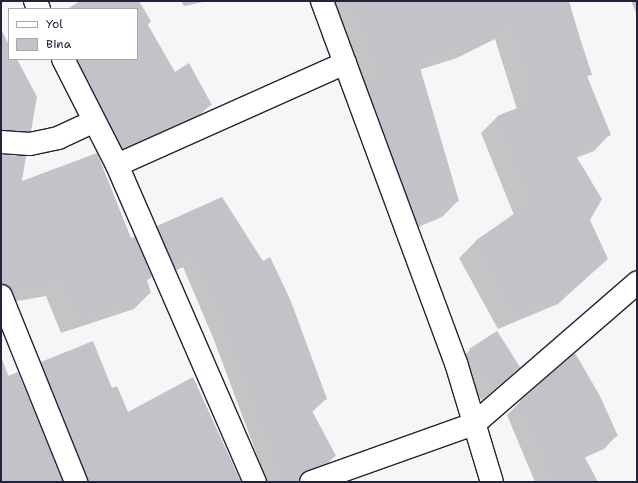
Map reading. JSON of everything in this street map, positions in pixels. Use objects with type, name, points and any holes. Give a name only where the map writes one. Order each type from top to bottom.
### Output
[{"type":"street","points":[[322,1],[456,363],[492,482]]},
{"type":"street","points":[[63,60],[93,122],[117,165],[255,482]]},
{"type":"street","points":[[117,165],[345,63]]},
{"type":"street","points":[[1,142],[30,144],[58,138],[93,122]]},
{"type":"street","points":[[311,482],[474,424],[637,283]]},
{"type":"street","points":[[1,296],[76,482]]},
{"type":"building","points":[[353,1],[568,1],[592,75],[587,76],[611,135],[573,151],[602,199],[590,220],[608,259],[575,288],[514,314],[475,241],[531,202],[497,116],[535,101],[511,23],[474,42],[418,61],[459,201],[416,220],[365,82],[380,77]]},
{"type":"building","points":[[137,6],[175,72],[189,63],[212,105],[124,148],[78,60],[138,60]]},
{"type":"building","points":[[1,29],[8,43],[8,60],[18,60],[37,97],[31,131],[1,130]]},
{"type":"building","points":[[97,153],[131,238],[135,237],[152,277],[147,280],[151,293],[77,318],[62,281],[12,290],[1,284],[1,155],[26,156],[22,181]]},
{"type":"building","points":[[222,197],[263,261],[270,257],[290,299],[327,399],[310,407],[336,456],[285,482],[283,482],[226,327],[195,256],[175,266],[157,226]]},
{"type":"building","points":[[497,331],[520,367],[523,365],[495,389],[469,349]]},
{"type":"building","points":[[93,341],[112,388],[117,386],[128,412],[193,377],[241,482],[88,482],[41,362]]},
{"type":"building","points":[[575,353],[600,396],[618,436],[582,452],[598,482],[554,482],[520,401]]},
{"type":"building","points":[[18,372],[63,482],[1,482],[1,379]]}]
